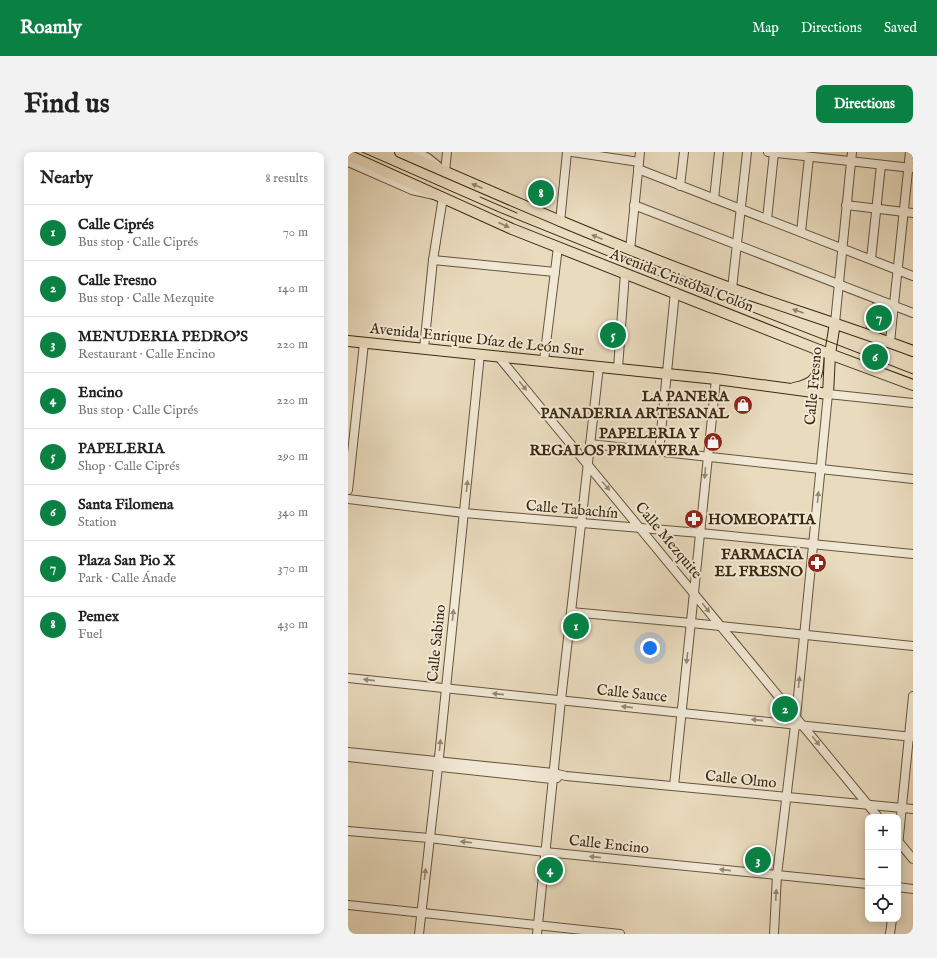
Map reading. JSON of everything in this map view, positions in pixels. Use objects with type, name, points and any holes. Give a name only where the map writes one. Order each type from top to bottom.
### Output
[{"type":"main road","name":"Avenida Cristóbal Colón","points":[[400,152],[560,222],[630,250],[732,289],[913,351]]},
{"type":"main road","name":"Avenida Cristóbal Colón","points":[[348,154],[512,228],[558,247],[675,292],[818,350],[913,385]]},
{"type":"main road","name":"Calle Fresno","points":[[828,394],[830,354],[835,324]]},
{"type":"main road","name":"Avenida Enrique Díaz de León Sur","points":[[348,341],[716,378],[828,394]]},
{"type":"main road","points":[[790,389],[805,386],[814,380],[817,373],[818,350]]},
{"type":"street","name":"Avenida Cristóbal Colón","points":[[417,152],[428,158],[445,172]]},
{"type":"street","points":[[445,172],[447,152]]},
{"type":"street","points":[[560,222],[567,152]]},
{"type":"street","points":[[572,152],[638,166],[680,186],[913,276]]},
{"type":"street","points":[[630,250],[640,152]]},
{"type":"street","points":[[680,186],[684,152]]},
{"type":"street","points":[[714,199],[719,152]]},
{"type":"street","points":[[732,289],[747,152]]},
{"type":"street","points":[[767,219],[771,152],[910,168]]},
{"type":"street","name":"Calle Fresno","points":[[835,324],[852,152]]},
{"type":"street","points":[[890,342],[910,168],[910,152]]},
{"type":"street","points":[[800,232],[809,157]]},
{"type":"street","name":"Avenida Cristóbal Colón","points":[[348,162],[412,190],[443,197]]},
{"type":"street","points":[[871,259],[881,165]]},
{"type":"street","points":[[424,348],[433,260],[443,197]]},
{"type":"street","points":[[634,205],[913,313]]},
{"type":"street","points":[[846,205],[913,213]]},
{"type":"street","points":[[544,360],[558,247]]},
{"type":"street","points":[[433,260],[555,272]]},
{"type":"street","points":[[618,368],[625,273]]},
{"type":"street","points":[[659,452],[675,292]]},
{"type":"street","points":[[348,490],[364,343]]},
{"type":"street","name":"Calle Sabino","points":[[419,934],[480,354]]},
{"type":"street","name":"Calle Mezquite","points":[[498,356],[694,593],[798,722],[876,814]]},
{"type":"street","points":[[536,934],[570,612],[599,366]]},
{"type":"street","points":[[674,786],[716,378]]},
{"type":"street","name":"Calle Fresno","points":[[774,934],[777,875],[798,722],[804,634],[828,394]]},
{"type":"street","name":"Avenida Enrique Díaz de León Sur","points":[[828,394],[913,402]]},
{"type":"street","points":[[590,444],[913,479]]},
{"type":"street","name":"Calle Tabachín","points":[[348,499],[464,513],[700,533],[913,554]]},
{"type":"street","points":[[570,612],[691,622],[913,646]]},
{"type":"street","name":"Calle Sauce","points":[[348,678],[681,712],[798,722],[911,736]]},
{"type":"street","points":[[901,816],[911,736],[913,696]]},
{"type":"street","name":"Calle Olmo","points":[[348,752],[438,764]]},
{"type":"street","name":"Calle Olmo","points":[[348,757],[438,764],[913,809]]},
{"type":"street","name":"Calle Encino","points":[[348,831],[429,838],[545,852],[865,884]]},
{"type":"street","points":[[901,845],[913,859]]},
{"type":"street","points":[[901,887],[913,889]]},
{"type":"street","points":[[348,905],[620,934]]},
{"type":"street","points":[[890,934],[892,922]]},
{"type":"green space","points":[[873,301],[890,307],[887,336],[866,329]]},
{"type":"tram line","points":[[362,152],[499,212],[613,258],[913,374]]},
{"type":"tram line","points":[[480,197],[517,213]]},
{"type":"place","name":"Pemex","points":[[541,193]]},
{"type":"place","name":"Plaza San Pio X","points":[[879,318]]},
{"type":"place","name":"PAPELERIA","points":[[613,335]]},
{"type":"place","name":"Santa Filomena","points":[[875,357]]},
{"type":"place","name":"LA PANERA PANADERIA ARTESANAL","points":[[743,405]]},
{"type":"place","name":"PAPELERIA Y REGALOS PRIMAVERA","points":[[713,442]]},
{"type":"place","name":"HOMEOPATIA","points":[[694,519]]},
{"type":"place","name":"FARMACIA EL FRESNO","points":[[817,563]]},
{"type":"place","name":"Calle Ciprés","points":[[576,626]]},
{"type":"place","name":"Calle Fresno","points":[[785,709]]},
{"type":"place","name":"MENUDERIA PEDRO'S","points":[[758,860]]},
{"type":"place","name":"Encino","points":[[550,870]]}]
